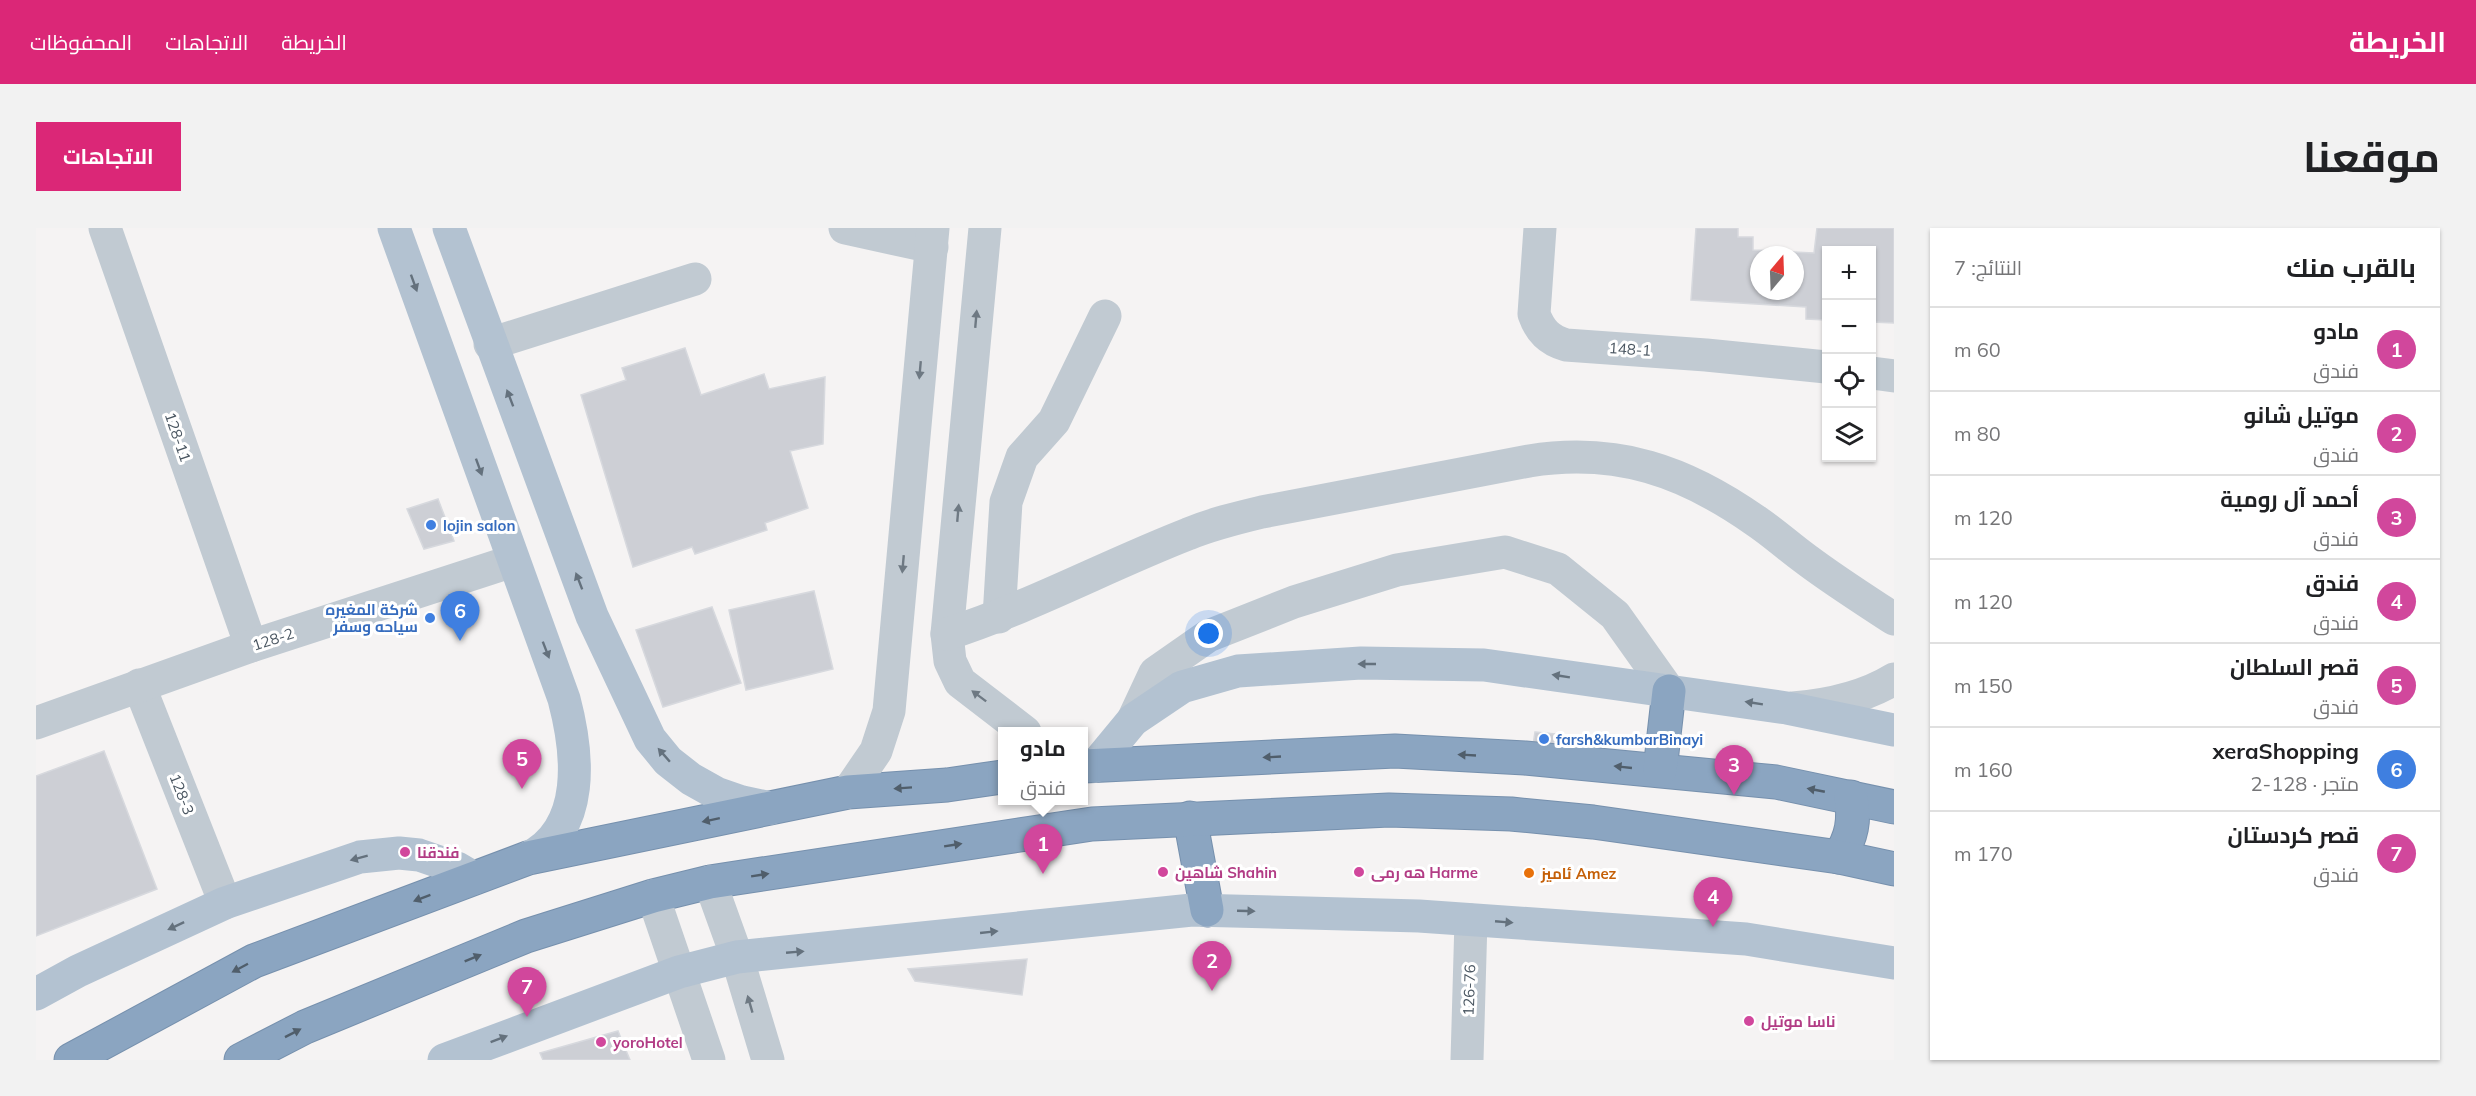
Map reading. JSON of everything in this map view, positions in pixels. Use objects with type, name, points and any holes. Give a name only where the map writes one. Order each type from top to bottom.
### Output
[{"type":"highway","points":[[1660,770],[1669,691]]},
{"type":"highway","points":[[1089,766],[1395,751],[1525,758],[1776,782],[1894,807]]},
{"type":"highway","points":[[71,1060],[254,961],[528,858],[848,792],[947,785],[998,778]]},
{"type":"highway","points":[[1839,857],[1848,843],[1852,828],[1854,812],[1851,797]]},
{"type":"highway","points":[[241,1060],[305,1027],[526,936],[653,896],[710,882],[1092,824],[1389,810],[1511,814],[1593,822],[1839,857],[1894,870]]},
{"type":"highway","points":[[1190,818],[1207,910]]},
{"type":"main road","points":[[394,228],[570,721],[574,761],[573,794],[565,820],[553,840],[541,852],[528,858]]},
{"type":"main road","points":[[449,228],[592,616],[650,739],[668,761],[690,779],[716,793],[742,802],[771,808]]},
{"type":"main road","points":[[1089,766],[1133,720],[1182,687],[1238,670],[1361,663],[1484,665],[1787,708],[1894,730]]},
{"type":"main road","points":[[36,994],[78,971],[225,903],[360,857],[379,854],[419,855],[457,868],[474,878]]},
{"type":"main road","points":[[444,1060],[679,972],[737,957],[1207,910],[1419,916],[1746,939],[1894,963]]},
{"type":"street","name":"128-11","points":[[105,228],[251,646]]},
{"type":"street","points":[[845,228],[933,238],[889,711],[876,752],[848,792]]},
{"type":"street","points":[[985,228],[947,634],[950,661],[960,682],[1018,727]]},
{"type":"street","name":"148-1","points":[[1540,228],[1534,314],[1545,335],[1555,342],[1566,345],[1822,367]]},
{"type":"street","points":[[490,344],[695,279]]},
{"type":"street","points":[[999,617],[1006,502],[1022,457],[1054,421],[1105,316]]},
{"type":"street","points":[[1876,374],[1894,376]]},
{"type":"street","points":[[947,634],[999,617],[1188,533],[1224,522],[1262,512],[1529,461],[1574,457],[1600,458],[1656,468],[1710,491],[1757,521],[1808,561],[1894,619]]},
{"type":"street","points":[[1133,720],[1155,673],[1208,636],[1294,602],[1397,570],[1504,552],[1558,569],[1615,615],[1669,691]]},
{"type":"street","name":"128-2","points":[[36,723],[251,646],[513,561]]},
{"type":"street","points":[[1787,708],[1833,703],[1856,696],[1894,679]]},
{"type":"street","name":"128-3","points":[[139,685],[225,903]]},
{"type":"street","points":[[710,882],[737,957],[768,1060]]},
{"type":"street","points":[[653,896],[710,1060]]},
{"type":"street","name":"126-76","points":[[1467,1060],[1471,920]]},
{"type":"building","points":[[1696,228],[1738,228],[1738,237],[1753,237],[1753,246],[1750,246],[1750,300],[1804,300],[1804,253],[1814,253],[1817,228],[1894,228],[1894,323],[1876,322],[1876,246],[1822,246],[1822,320],[1806,319],[1806,307],[1691,300]]},
{"type":"building","points":[[685,348],[701,395],[764,374],[769,389],[825,377],[823,444],[790,451],[808,508],[765,523],[767,530],[695,554],[692,547],[633,567],[581,395],[626,380],[622,368]]},
{"type":"building","name":"lojin salon","points":[[438,499],[454,541],[424,549],[407,509]]},
{"type":"building","points":[[814,591],[833,669],[746,690],[729,610]]},
{"type":"building","points":[[712,607],[741,683],[663,707],[636,630]]},
{"type":"building","name":"farsh&kumbarBinayi","points":[[1535,732],[1555,734],[1554,746],[1533,745]]},
{"type":"building","points":[[104,751],[157,889],[36,936],[36,776]]},
{"type":"building","points":[[1027,959],[1022,995],[915,981],[908,969]]},
{"type":"building","name":"yoroHotel","points":[[618,1031],[630,1060],[543,1060],[540,1053]]},
{"type":"place","name":"lojin salon","points":[[431,525]]},
{"type":"place","name":"شركة المغيره سياحه وسفر","points":[[430,618]]},
{"type":"place","name":"xeraShopping","points":[[460,641]]},
{"type":"place","name":"farsh&kumbarBinayi","points":[[1544,739]]},
{"type":"place","name":"قصر السلطان","points":[[522,789]]},
{"type":"place","name":"أحمد آل رومية","points":[[1734,795]]},
{"type":"place","name":"فندقنا","points":[[405,852]]},
{"type":"place","name":"شاهین Shahin","points":[[1163,872]]},
{"type":"place","name":"هه رمی Harme","points":[[1359,872]]},
{"type":"place","name":"ئاميز Amez","points":[[1529,873]]},
{"type":"place","name":"مادو","points":[[1043,874]]},
{"type":"place","name":"فندق","points":[[1713,927]]},
{"type":"place","name":"موتيل شانو","points":[[1212,991]]},
{"type":"place","name":"قصر كردستان","points":[[527,1017]]},
{"type":"place","name":"ناسا موتيل","points":[[1749,1021]]},
{"type":"place","name":"yoroHotel","points":[[601,1042]]}]
